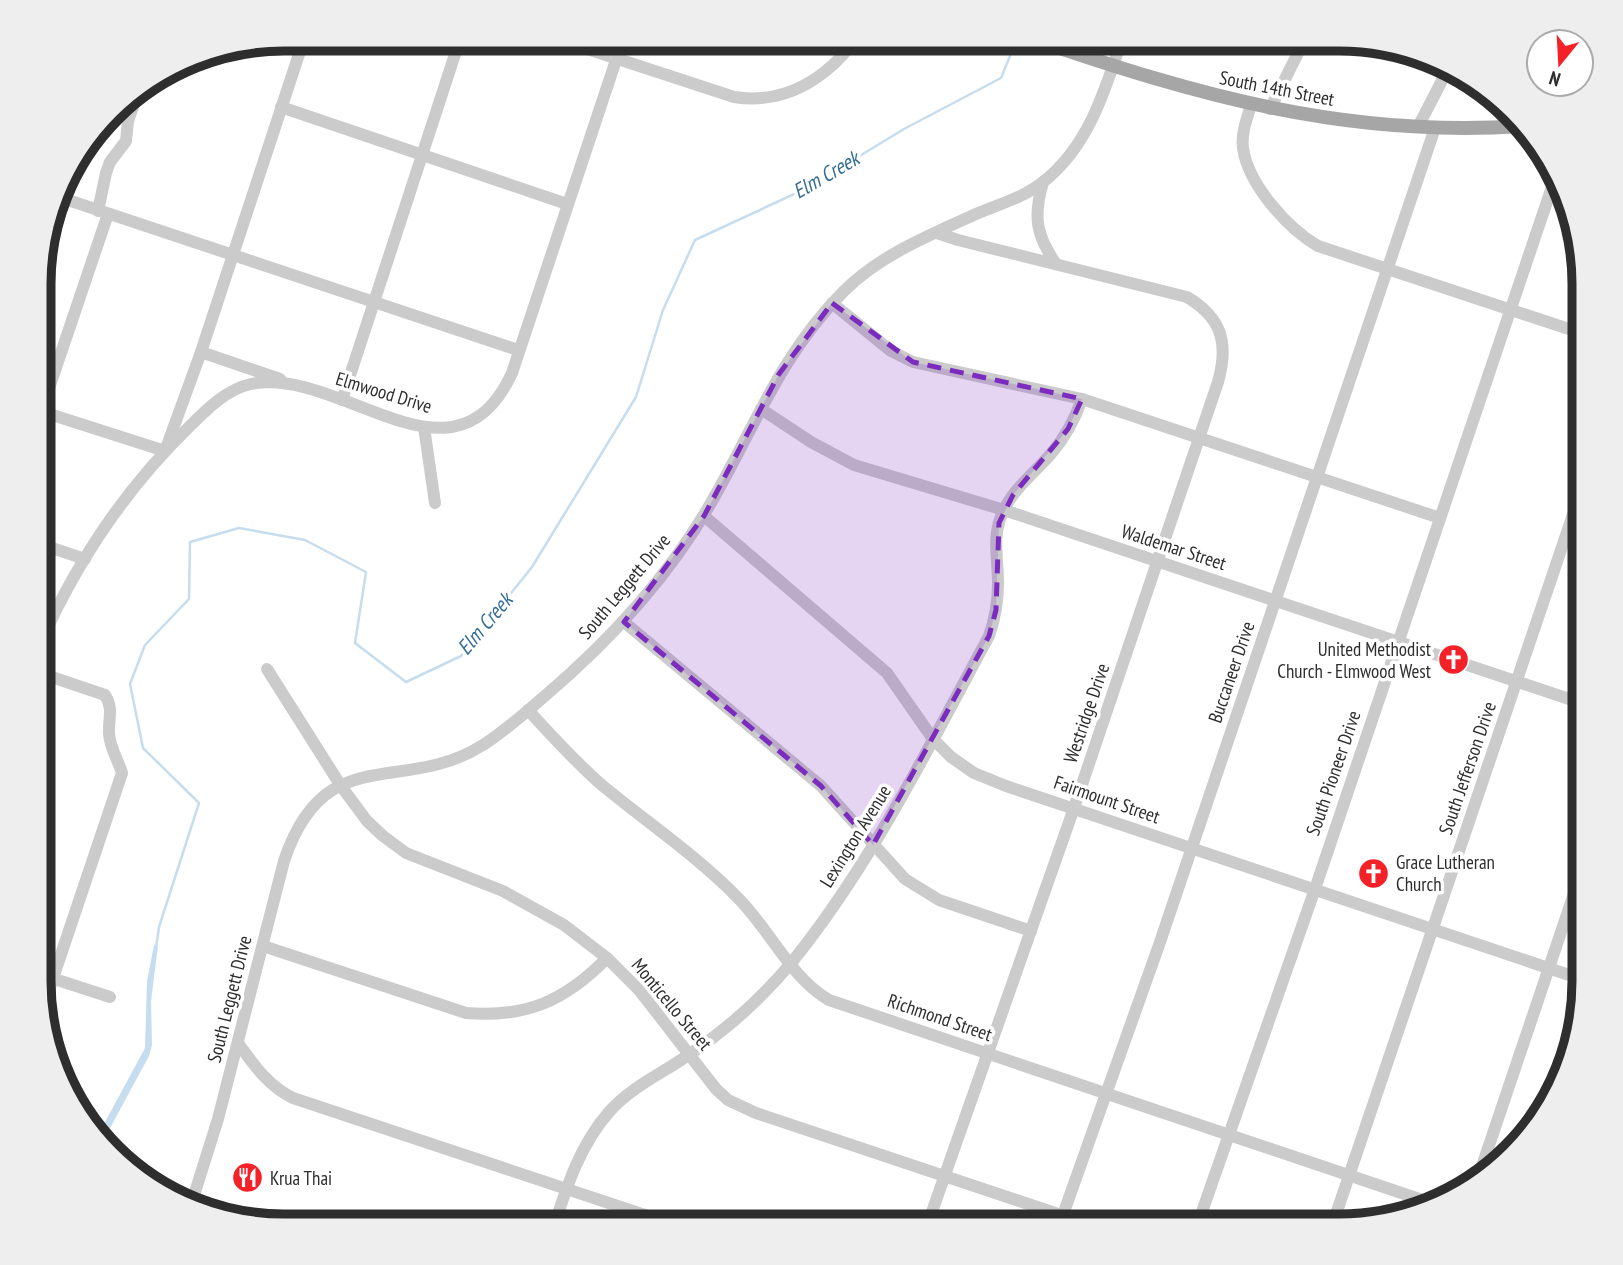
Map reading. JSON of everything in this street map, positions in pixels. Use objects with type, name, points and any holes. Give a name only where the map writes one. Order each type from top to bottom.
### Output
[{"type":"main road","name":"South 14th Street","points":[[1068,51],[1168,83],[1270,109],[1346,121],[1418,127],[1511,126]]},
{"type":"street","points":[[51,414],[165,451],[201,352],[300,51]]},
{"type":"street","points":[[342,400],[456,51]]},
{"type":"street","points":[[592,51],[734,97],[754,100],[803,87],[834,64],[845,51]]},
{"type":"street","name":"Elmwood Drive","points":[[51,621],[85,559],[125,499],[165,451],[204,413],[235,390],[249,384],[269,382],[297,385],[424,427],[439,429],[460,426],[480,416],[498,400],[505,389],[619,51]]},
{"type":"street","name":"South Leggett Drive","points":[[194,1197],[215,1129],[284,861],[301,820],[323,796],[352,779],[374,773],[412,770],[458,757],[482,745],[528,710],[594,653],[624,622],[675,559],[704,516],[795,348],[812,325],[857,279],[902,249],[1012,200],[1043,182],[1078,145],[1102,98],[1118,51]]},
{"type":"street","points":[[1270,109],[1299,51]]},
{"type":"street","points":[[1418,127],[1444,76]]},
{"type":"street","points":[[51,379],[103,212],[106,173],[110,162],[126,141],[128,121],[133,105]]},
{"type":"street","points":[[1251,105],[1242,145],[1245,160],[1256,182],[1285,220],[1306,239],[1318,246],[1572,330]]},
{"type":"street","points":[[281,107],[567,204]]},
{"type":"street","name":"Buccaneer Drive","points":[[1063,1214],[1192,848],[1435,128]]},
{"type":"street","points":[[1043,182],[1037,206],[1038,231],[1041,241],[1056,264]]},
{"type":"street","name":"South Pioneer Drive","points":[[1201,1214],[1315,889],[1551,189]]},
{"type":"street","points":[[67,200],[518,350]]},
{"type":"street","points":[[937,233],[1056,264]]},
{"type":"street","name":"Westridge Drive","points":[[931,1214],[1074,808],[1222,367],[1223,353],[1218,327],[1203,307],[1187,297],[1056,264]]},
{"type":"street","points":[[832,303],[891,351],[914,362],[1082,399],[1440,518]]},
{"type":"street","points":[[201,352],[297,385]]},
{"type":"street","name":"Lexington Avenue","points":[[558,1214],[586,1143],[608,1113],[632,1090],[691,1054],[758,1001],[826,918],[873,845],[989,636],[998,581],[996,540],[1004,510],[1020,486],[1051,453],[1077,414],[1082,399]]},
{"type":"street","name":"Waldemar Street","points":[[761,409],[837,458],[1004,510],[1572,700]]},
{"type":"street","points":[[424,427],[435,503]]},
{"type":"street","name":"Fairmount Street","points":[[704,516],[887,673],[933,739],[951,757],[974,773],[1572,976]]},
{"type":"street","name":"South Jefferson Drive","points":[[1336,1214],[1572,517]]},
{"type":"street","points":[[51,548],[85,559]]},
{"type":"street","points":[[624,622],[821,786],[905,879],[939,900],[1031,931]]},
{"type":"street","name":"Monticello Street","points":[[267,669],[341,786],[367,821],[406,853],[503,891],[564,925],[607,958],[639,990],[716,1089],[729,1100],[1043,1214]]},
{"type":"street","points":[[51,677],[99,692],[108,700],[111,708],[109,733],[121,777],[51,985]]},
{"type":"street","name":"Richmond Street","points":[[528,710],[603,786],[696,859],[739,899],[811,988],[830,1000],[1420,1199]]},
{"type":"street","points":[[1482,1165],[1572,900]]},
{"type":"street","points":[[263,946],[466,1013],[488,1015],[530,1010],[562,995],[588,978],[607,958]]},
{"type":"street","points":[[53,979],[110,998]]},
{"type":"street","points":[[238,1043],[277,1091],[293,1098],[642,1214]]},
{"type":"highlighted area","points":[[832,303],[913,362],[1082,399],[1068,429],[1013,495],[999,523],[996,610],[989,636],[873,845],[821,786],[624,622],[704,516],[779,374]]},
{"type":"water","points":[[154,945],[158,946],[151,1001],[152,1045],[149,1056],[107,1134],[102,1127],[145,1048],[147,981]]},
{"type":"waterway","name":"Elm Creek","points":[[156,948],[159,927],[199,803],[143,748],[130,684],[145,645],[189,599],[190,542],[239,528],[305,540],[366,572],[355,643],[406,682],[461,656],[532,567],[636,397],[663,310],[695,240],[805,189],[904,129],[1001,78],[1012,51]]},
{"type":"place","name":"United Methodist Church - Elmwood West","points":[[1454,660]]},
{"type":"place","name":"Grace Lutheran Church","points":[[1373,873]]},
{"type":"place","name":"Krua Thai","points":[[247,1178]]}]
